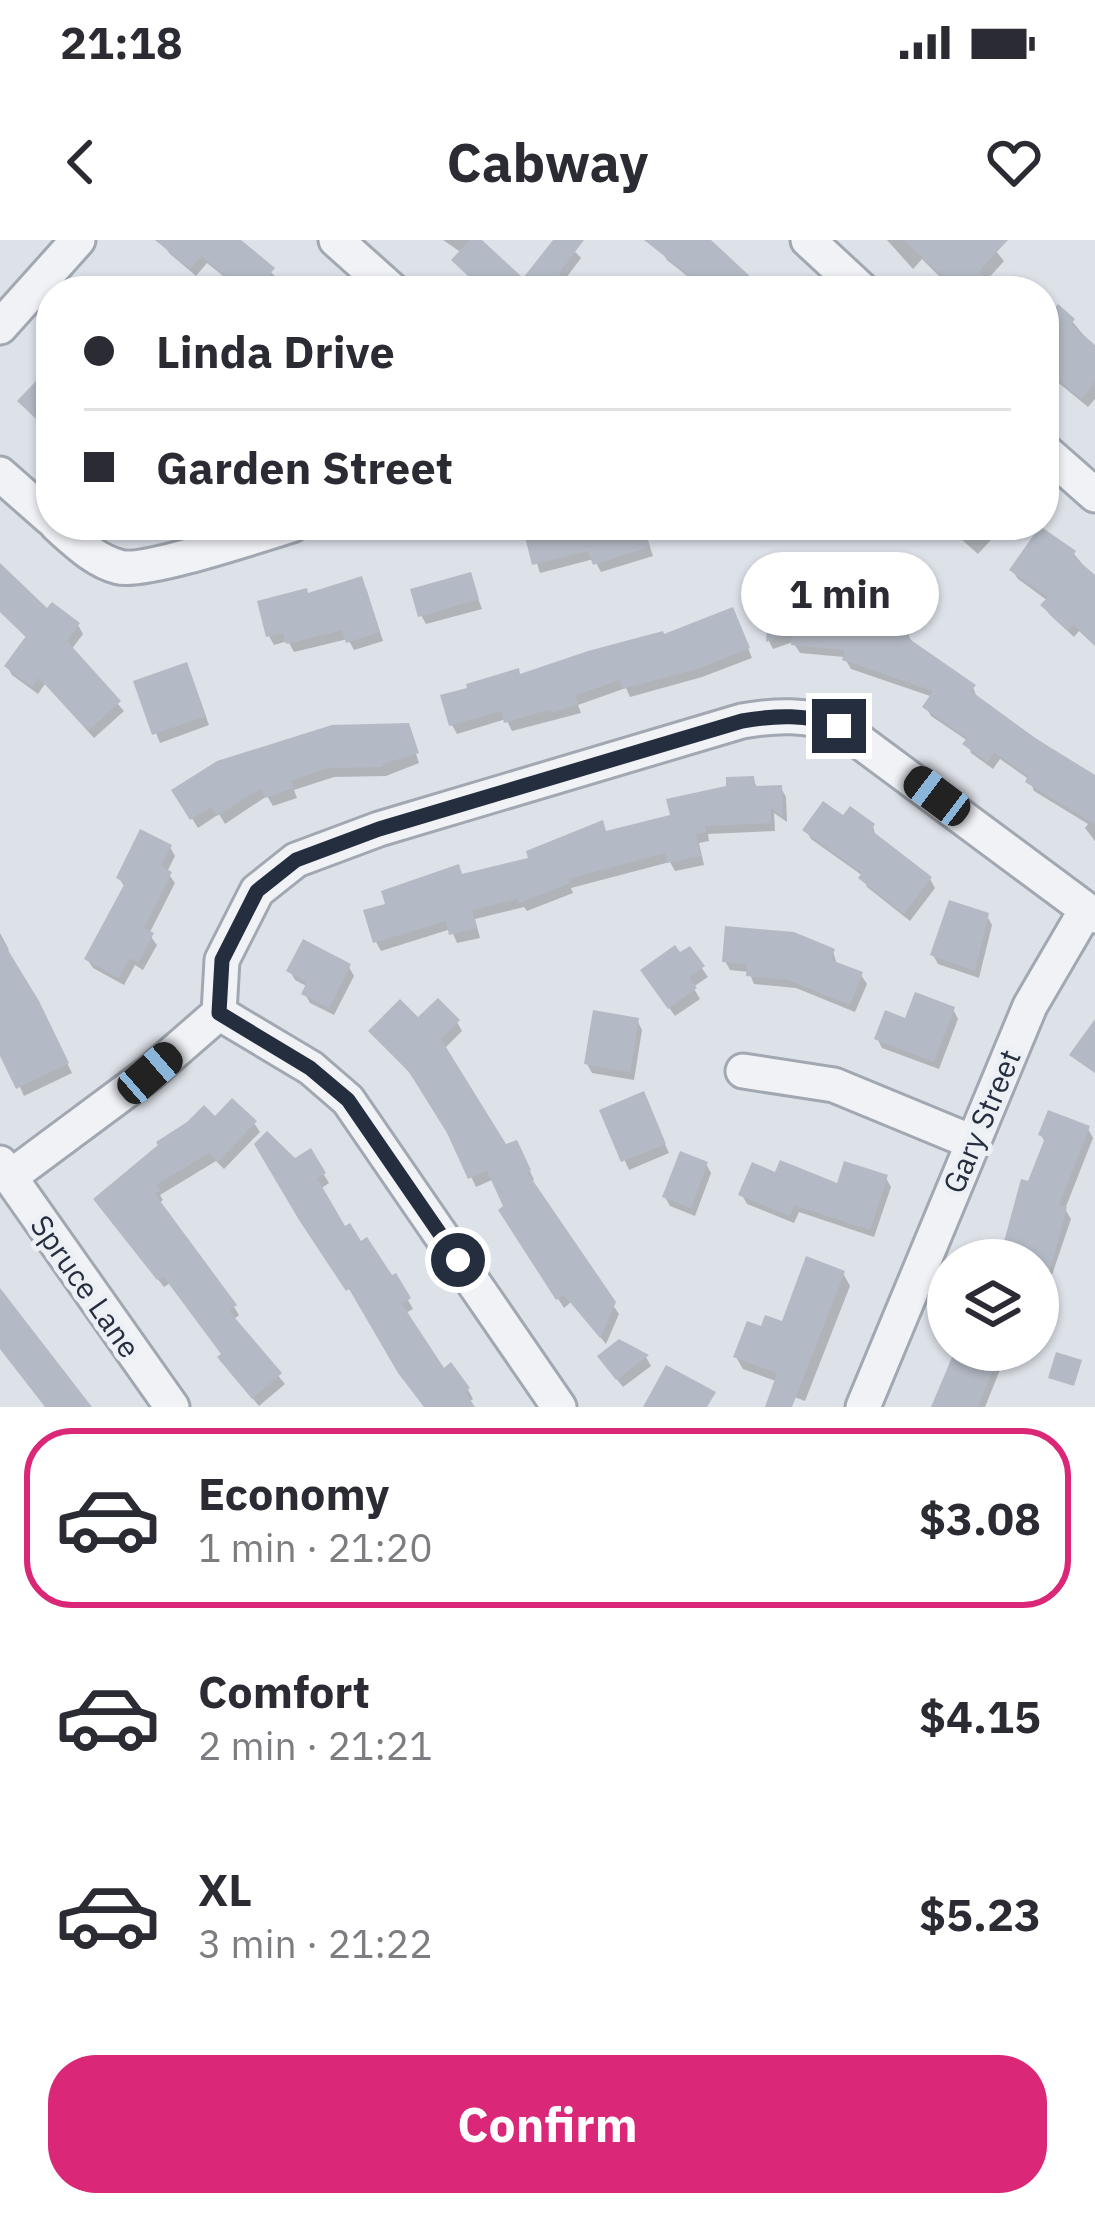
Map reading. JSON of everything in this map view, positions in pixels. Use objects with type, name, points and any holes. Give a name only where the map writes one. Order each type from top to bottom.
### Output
[{"type":"street","points":[[46,276],[78,240]]},
{"type":"street","points":[[336,240],[377,276]]},
{"type":"street","points":[[808,240],[847,276]]},
{"type":"street","points":[[0,327],[36,287]]},
{"type":"street","points":[[1059,463],[1095,495]]},
{"type":"street","points":[[0,474],[36,506]]},
{"type":"street","points":[[75,540],[94,556],[123,569],[240,540]]},
{"type":"street","points":[[5,1170],[150,1073],[219,1013],[222,960],[257,891],[296,860],[379,829],[767,716],[815,717],[862,740],[1091,913]]},
{"type":"street","name":"Gary Street","points":[[863,1407],[1030,1006],[1091,913]]},
{"type":"street","points":[[219,1013],[310,1068],[348,1100],[559,1407]]},
{"type":"street","points":[[743,1072],[834,1084],[972,1142]]},
{"type":"street","name":"Spruce Lane","points":[[5,1170],[172,1407]]},
{"type":"building","points":[[155,240],[241,240],[275,268],[268,276],[226,276],[201,256],[190,269]]},
{"type":"building","points":[[470,240],[482,240],[521,276],[468,276],[451,260]]},
{"type":"building","points":[[553,240],[584,240],[559,273],[562,276],[525,276]]},
{"type":"building","points":[[644,240],[711,240],[750,276],[690,276]]},
{"type":"building","points":[[904,240],[1008,240],[979,271],[984,276],[942,276]]},
{"type":"building","points":[[1059,305],[1075,319],[1071,324],[1095,345],[1095,382],[1081,399],[1059,380]]},
{"type":"building","points":[[36,381],[36,419],[17,401]]},
{"type":"building","points":[[1059,539],[1076,551],[1073,556],[1095,575],[1095,645],[1073,624],[1068,630],[1040,605],[1048,597],[1009,570],[1030,540]]},
{"type":"building","points":[[526,540],[648,540],[650,547],[593,565],[588,551],[532,565]]},
{"type":"building","points":[[0,563],[47,608],[52,602],[80,623],[67,641],[121,701],[88,731],[39,678],[32,687],[4,666],[26,636],[0,612]]},
{"type":"building","points":[[471,572],[479,599],[418,617],[410,589]]},
{"type":"building","points":[[362,576],[380,632],[346,643],[342,630],[286,644],[283,633],[266,637],[257,601],[307,588],[308,593]]},
{"type":"building","points":[[770,583],[803,586],[802,599],[825,600],[824,604],[910,633],[908,638],[976,685],[971,691],[1095,775],[1095,824],[1025,782],[1028,776],[994,752],[987,762],[962,744],[967,738],[922,707],[933,691],[842,660],[845,650],[791,645],[792,631],[766,642]]},
{"type":"building","points":[[733,607],[750,648],[697,669],[622,689],[620,680],[576,695],[578,704],[552,713],[551,709],[504,723],[501,711],[449,726],[440,695],[467,688],[466,684],[664,634]]},
{"type":"building","points":[[187,662],[206,716],[152,735],[133,681]]},
{"type":"building","points":[[409,723],[419,753],[382,767],[328,768],[291,781],[294,788],[265,798],[261,788],[217,816],[211,807],[190,820],[171,790],[217,761],[332,725]]},
{"type":"building","points":[[754,776],[755,786],[782,785],[783,817],[771,808],[771,823],[705,826],[706,832],[696,834],[701,856],[667,863],[665,853],[568,879],[570,883],[519,903],[517,899],[472,910],[477,928],[449,935],[446,921],[373,943],[363,910],[385,904],[381,891],[459,864],[462,874],[528,858],[526,851],[603,820],[606,831],[670,815],[666,799],[726,786],[726,777]]},
{"type":"building","points":[[823,801],[843,815],[850,806],[875,824],[871,830],[932,877],[904,914],[858,878],[862,873],[802,830]]},
{"type":"building","points":[[140,829],[172,845],[161,866],[172,872],[144,928],[154,933],[138,963],[130,958],[119,978],[84,959],[125,883],[116,878]]},
{"type":"building","points":[[949,900],[989,913],[975,971],[930,955]]},
{"type":"building","points":[[725,926],[794,932],[835,949],[831,960],[863,972],[850,1005],[788,980],[746,976],[747,964],[722,962]]},
{"type":"building","points":[[0,937],[69,1063],[16,1089],[0,1056]]},
{"type":"building","points":[[303,939],[351,964],[329,1008],[301,994],[307,982],[286,971]]},
{"type":"building","points":[[675,945],[680,952],[690,946],[705,966],[689,977],[697,988],[668,1009],[640,970]]},
{"type":"building","points":[[915,992],[955,1007],[934,1062],[874,1039],[885,1010],[905,1018]]},
{"type":"building","points":[[438,998],[460,1020],[441,1039],[506,1144],[517,1140],[531,1170],[527,1172],[616,1302],[600,1338],[564,1295],[556,1300],[498,1210],[503,1206],[487,1171],[468,1179],[447,1133],[409,1072],[368,1031],[400,999],[418,1017]]},
{"type":"building","points":[[593,1010],[639,1018],[630,1072],[584,1064]]},
{"type":"building","points":[[1095,1019],[1095,1073],[1069,1055]]},
{"type":"building","points":[[644,1091],[666,1144],[621,1162],[599,1110]]},
{"type":"building","points":[[232,1098],[257,1121],[218,1162],[209,1153],[156,1185],[160,1190],[155,1194],[237,1305],[229,1311],[282,1373],[252,1399],[217,1357],[221,1354],[163,1276],[157,1280],[93,1199],[204,1105],[215,1116]]},
{"type":"building","points":[[1048,1110],[1090,1126],[1059,1205],[1067,1207],[1058,1239],[1005,1239],[1021,1179],[1028,1181],[1045,1138],[1038,1135]]},
{"type":"building","points":[[267,1131],[295,1158],[311,1148],[326,1173],[317,1178],[345,1226],[350,1223],[361,1241],[367,1237],[392,1275],[396,1273],[411,1298],[402,1304],[444,1368],[451,1362],[470,1388],[465,1392],[475,1407],[424,1407],[398,1373],[254,1144]]},
{"type":"building","points":[[680,1151],[708,1162],[691,1208],[662,1197]]},
{"type":"building","points":[[780,1160],[837,1183],[844,1161],[888,1175],[870,1230],[794,1205],[790,1216],[738,1195],[752,1162],[775,1172]]},
{"type":"building","points":[[806,1256],[845,1271],[792,1407],[765,1407],[777,1373],[733,1357],[747,1321],[761,1326],[765,1315],[782,1321]]},
{"type":"building","points":[[0,1288],[92,1407],[45,1407],[0,1349]]},
{"type":"building","points":[[619,1339],[649,1355],[616,1380],[597,1356]]},
{"type":"building","points":[[1059,1353],[1082,1360],[1074,1386],[1048,1378],[1050,1371],[1059,1371]]},
{"type":"building","points":[[666,1365],[716,1392],[707,1407],[643,1407]]},
{"type":"building","points":[[946,1371],[993,1371],[978,1407],[931,1407]]},
{"type":"route","points":[[458,1260],[348,1100],[310,1068],[219,1013],[222,960],[257,891],[296,860],[379,829],[742,721],[791,715],[839,726]]}]
